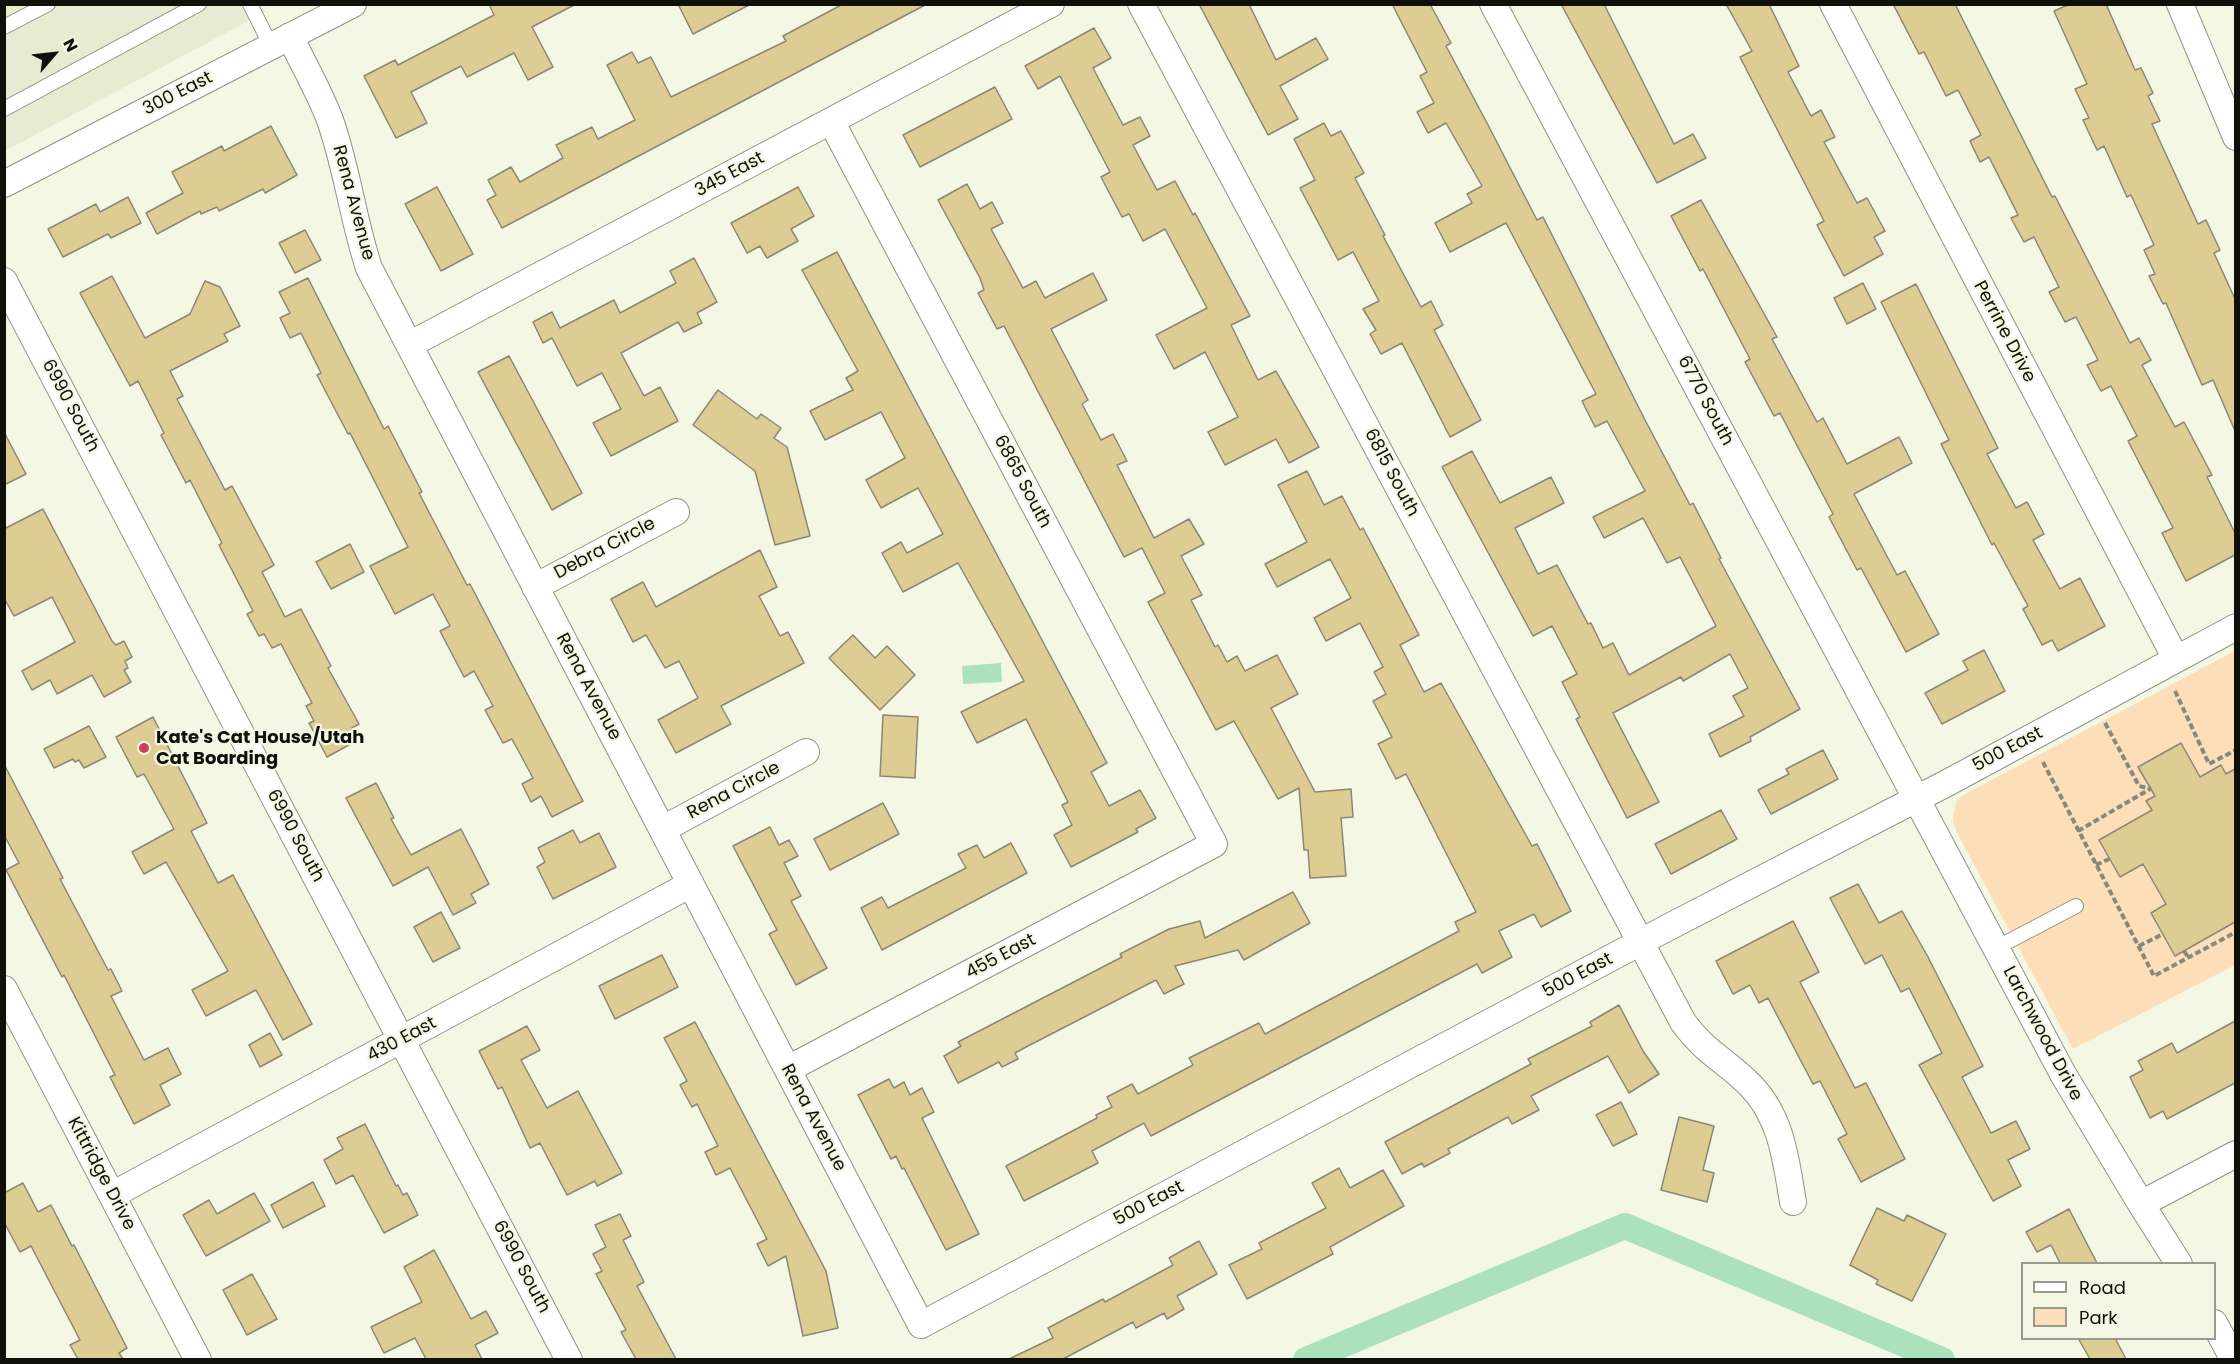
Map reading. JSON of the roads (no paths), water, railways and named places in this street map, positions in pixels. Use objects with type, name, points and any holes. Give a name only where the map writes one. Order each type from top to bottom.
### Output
[{"type":"street","name":"300 East","points":[[4,184],[352,4]]},
{"type":"street","name":"345 East","points":[[409,345],[1051,4]]},
{"type":"street","name":"6815 South","points":[[1141,4],[1640,942],[1694,1038],[1709,1053],[1751,1085],[1765,1103],[1785,1149],[1793,1203]]},
{"type":"street","name":"6770 South","points":[[1493,4],[1916,798]]},
{"type":"street","name":"Perrine Drive","points":[[1833,4],[2176,659]]},
{"type":"street","points":[[2180,4],[2235,136]]},
{"type":"street","name":"Rena Avenue","points":[[280,41],[329,118],[357,232],[369,268],[921,1325]]},
{"type":"street","name":"6865 South","points":[[831,121],[1214,844]]},
{"type":"street","name":"6990 South","points":[[4,281],[569,1359]]},
{"type":"street","name":"Debra Circle","points":[[535,586],[676,512]]},
{"type":"street","name":"500 East","points":[[921,1325],[2235,627]]},
{"type":"street","name":"Rena Circle","points":[[663,829],[806,753]]},
{"type":"street","name":"Larchwood Drive","points":[[1916,798],[2069,1084],[2141,1204],[2179,1262]]},
{"type":"street","name":"455 East","points":[[788,1069],[1214,844]]},
{"type":"street","name":"430 East","points":[[112,1195],[691,884]]},
{"type":"street","name":"Kittridge Drive","points":[[4,989],[198,1359]]},
{"type":"street","points":[[2141,1204],[2235,1154]]},
{"type":"street","points":[[2216,1327],[2234,1359]]},
{"type":"lane","points":[[4,27],[48,4]]},
{"type":"lane","points":[[4,109],[199,4]]},
{"type":"lane","points":[[250,4],[280,41]]},
{"type":"lane","points":[[1996,948],[2076,906]]},
{"type":"waterway","points":[[1306,1360],[1625,1226],[1942,1360]]},
{"type":"place","name":"Kate's Cat House/Utah Cat Boarding","points":[[144,748]]}]
